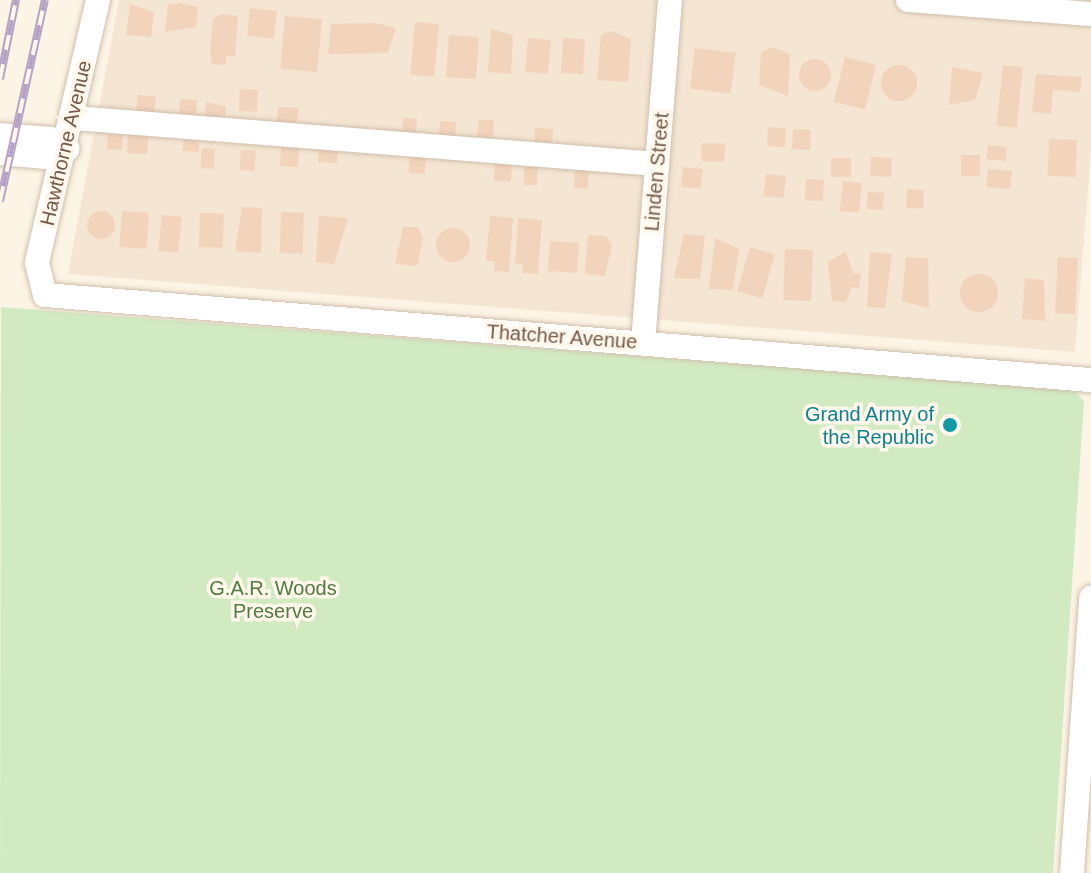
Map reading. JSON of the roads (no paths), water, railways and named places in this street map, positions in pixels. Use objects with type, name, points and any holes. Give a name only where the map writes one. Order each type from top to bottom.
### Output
[{"type":"street","name":"Hawthorne Avenue","points":[[39,285],[37,263],[67,149],[98,0]]},
{"type":"street","name":"Linden Street","points":[[643,343],[670,0]]},
{"type":"street","points":[[908,0],[1091,14]]},
{"type":"street","points":[[74,118],[657,164]]},
{"type":"street","points":[[0,135],[51,139],[67,149]]},
{"type":"street","points":[[0,153],[47,157],[67,149]]},
{"type":"street","name":"Thatcher Avenue","points":[[39,285],[55,298],[1091,380]]},
{"type":"street","points":[[1072,873],[1091,598]]},
{"type":"railway","points":[[0,79],[16,0]]},
{"type":"railway","points":[[0,201],[45,0]]},
{"type":"place","name":"Grand Army of the Republic","points":[[950,425]]},
{"type":"park label","name":"G.A.R. Woods Preserve","points":[[273,600]]}]
